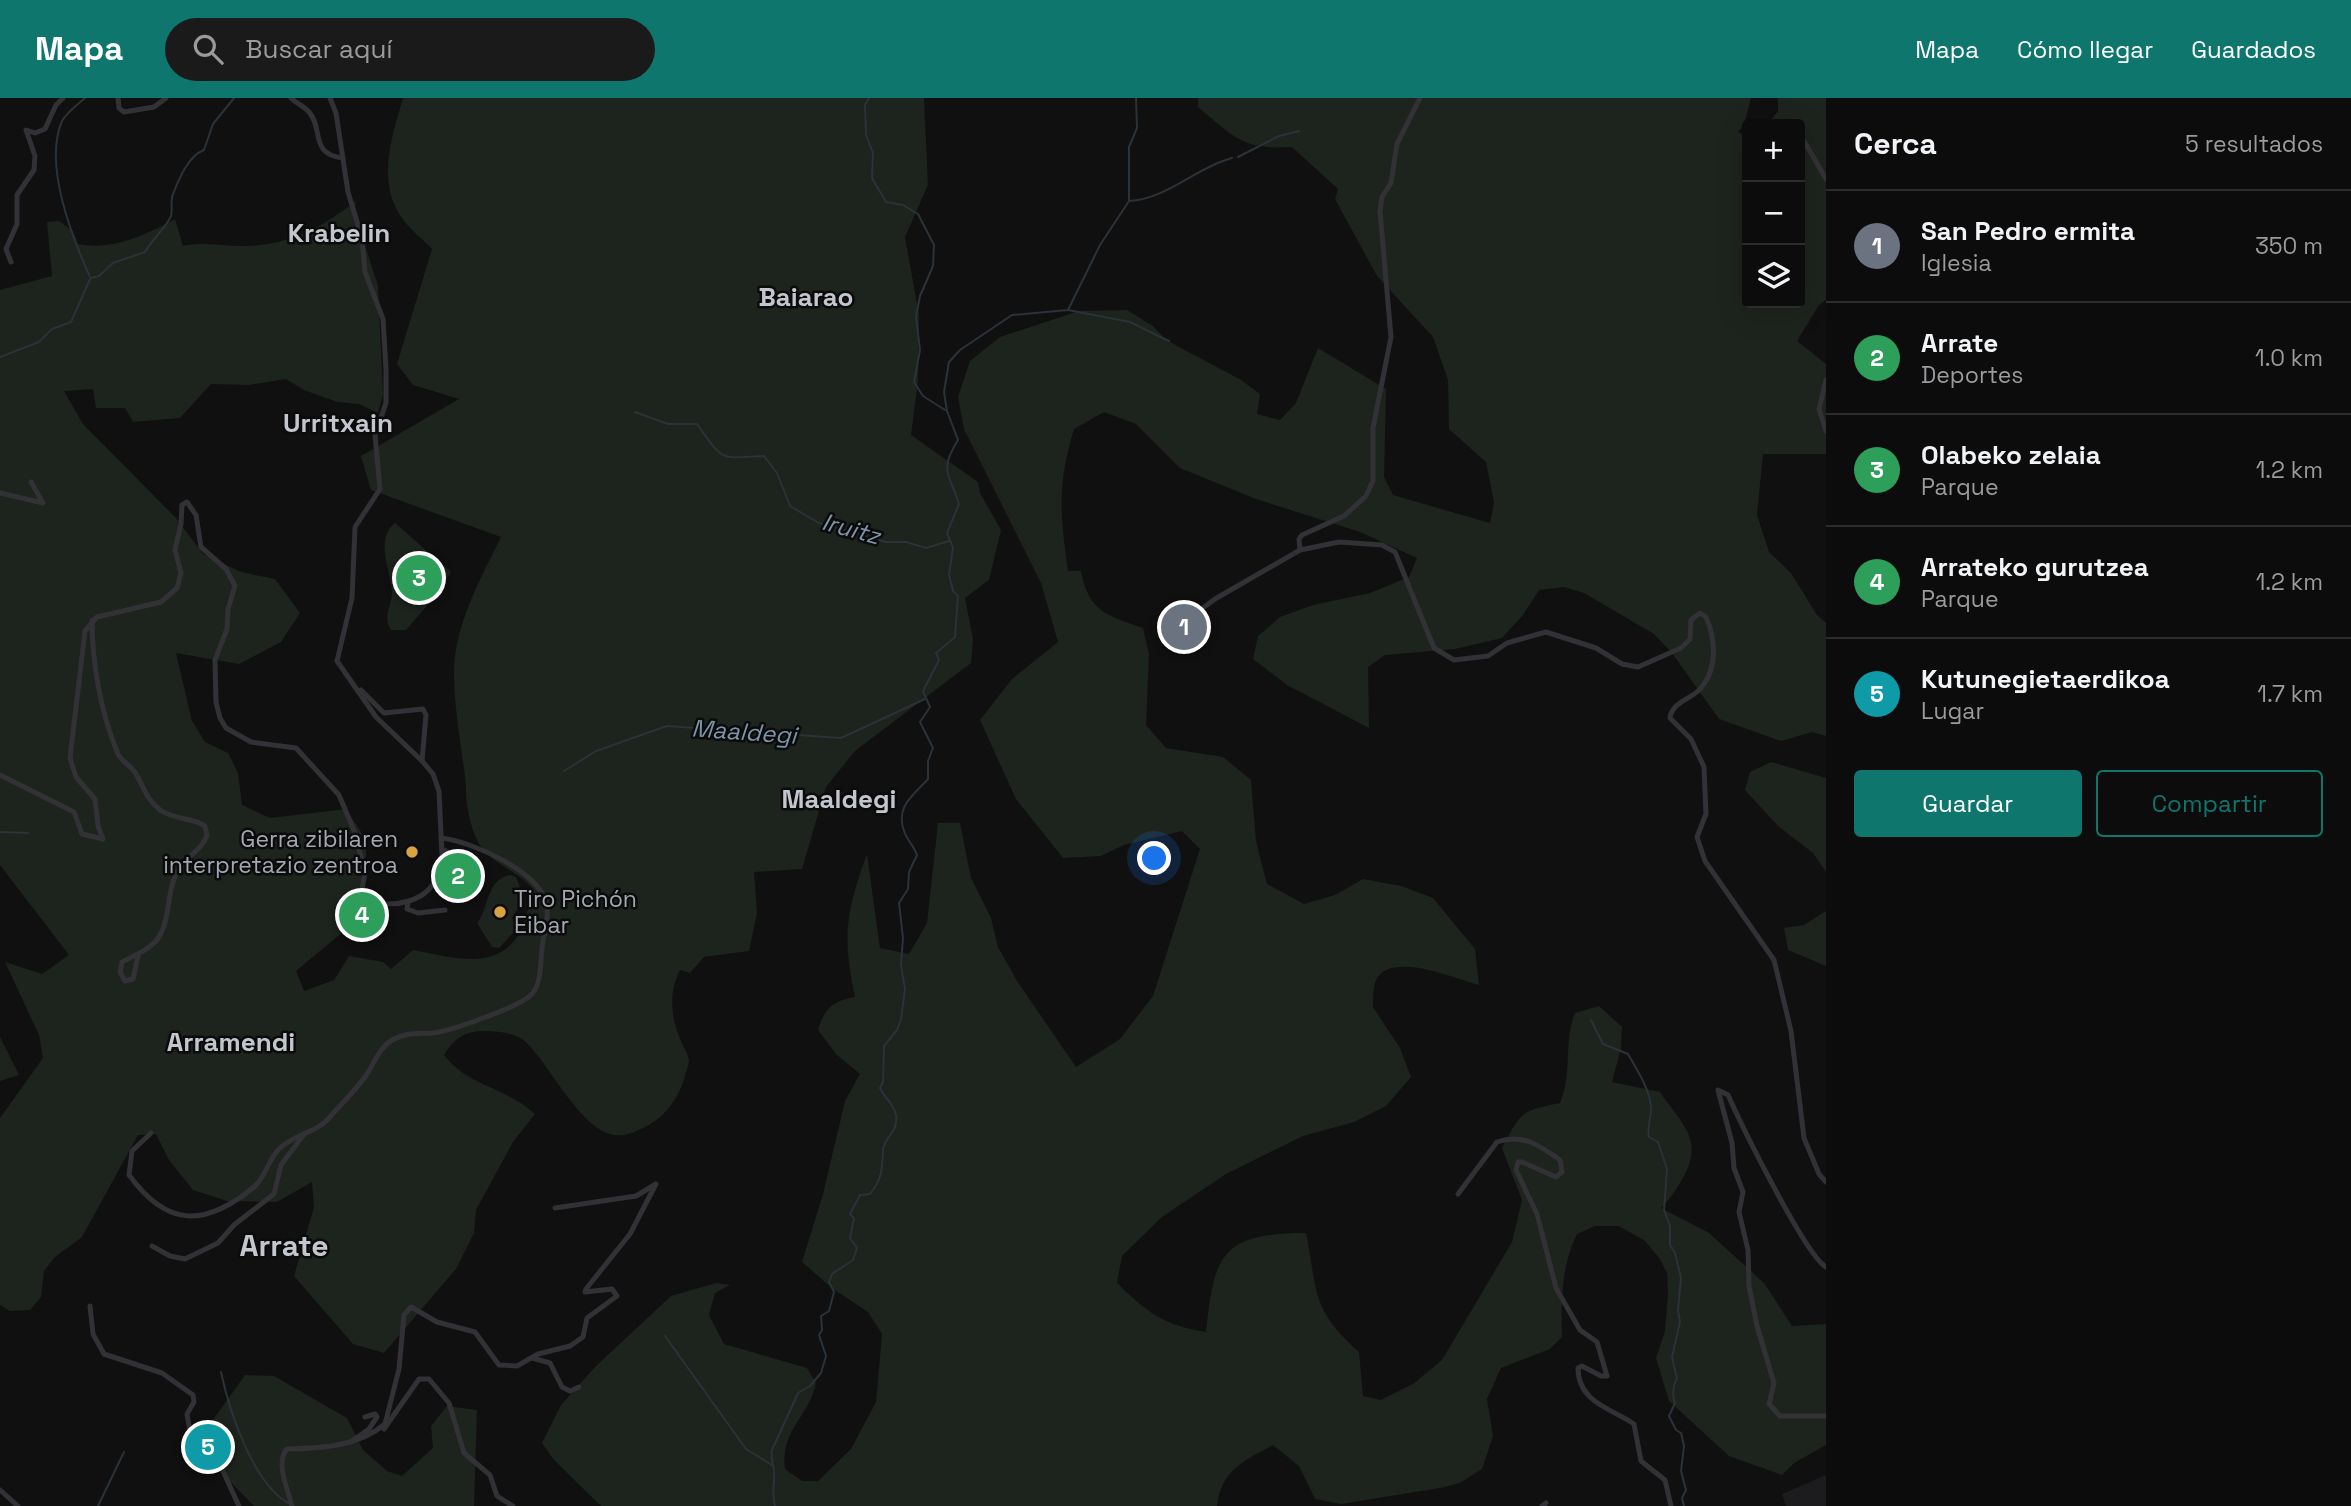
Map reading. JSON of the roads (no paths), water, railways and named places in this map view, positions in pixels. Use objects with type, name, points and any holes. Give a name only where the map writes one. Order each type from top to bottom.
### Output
[{"type":"street","points":[[11,262],[6,249],[17,224],[17,195],[34,170],[35,156],[26,130],[35,133],[45,129],[56,105],[63,98]]},
{"type":"street","points":[[117,98],[124,113],[154,107],[166,98]]},
{"type":"street","points":[[291,98],[309,112],[316,136],[325,151],[331,157],[343,158]]},
{"type":"street","points":[[0,775],[74,812],[82,834],[103,839],[98,825],[95,799],[76,777],[71,758],[83,637],[92,620],[161,602],[177,588],[181,573],[175,550],[182,505],[190,504],[196,515],[201,547],[229,572],[236,586],[228,609],[226,629],[215,660],[216,702],[223,723],[230,731],[251,742],[285,745],[305,755],[343,801],[364,869],[363,894],[376,902],[407,903],[430,889],[438,873],[472,888],[481,878],[479,869],[472,864],[442,852],[439,791],[433,775],[376,717],[340,666],[337,655],[352,598],[355,527],[380,489],[375,435],[386,403],[386,369],[383,319],[365,272],[362,238],[348,192],[336,113],[330,98]]},
{"type":"street","points":[[1300,550],[1299,539],[1302,535],[1344,516],[1366,496],[1373,481],[1373,428],[1391,337],[1380,211],[1382,197],[1391,183],[1396,144],[1420,98]]},
{"type":"street","points":[[1805,143],[1826,179]]},
{"type":"street","points":[[1826,380],[1819,409],[1826,431]]},
{"type":"street","points":[[0,494],[43,502],[31,482]]},
{"type":"street","points":[[1188,619],[1214,598],[1300,550],[1339,542],[1389,547],[1399,557],[1434,648],[1454,660],[1488,656],[1507,643],[1546,632],[1596,648],[1622,664],[1638,667],[1681,648],[1690,639],[1691,620],[1695,615],[1706,617],[1715,649],[1709,674],[1697,692],[1676,706],[1670,718],[1691,739],[1704,767],[1706,814],[1698,837],[1705,861],[1774,960],[1791,1031],[1804,1138],[1819,1174],[1826,1182]]},
{"type":"street","points":[[92,620],[99,684],[119,757],[136,774],[147,797],[158,808],[168,815],[198,821],[205,826],[207,835],[179,868],[169,890],[162,930],[156,941],[138,956],[122,962],[120,972],[125,981],[133,979],[138,956]]},
{"type":"street","points":[[351,681],[384,713],[424,709],[426,715],[422,761]]},
{"type":"street","points":[[151,1133],[132,1151],[129,1175],[160,1209],[192,1217],[210,1213],[255,1186],[279,1148],[330,1118],[368,1073],[374,1059],[390,1041],[415,1032],[443,1030],[494,1013],[531,995],[538,984],[547,918],[543,894],[534,881],[522,872],[466,843],[441,838]]},
{"type":"street","points":[[407,903],[413,912],[445,910]]},
{"type":"street","points":[[1826,1267],[1800,1233],[1746,1137],[1728,1095],[1720,1089],[1717,1092],[1726,1116],[1734,1168],[1743,1192],[1739,1212],[1748,1250],[1749,1286],[1757,1326],[1774,1383],[1769,1404],[1780,1416],[1826,1416]]},
{"type":"street","points":[[152,1246],[170,1256],[184,1259],[220,1242],[234,1225],[274,1194],[281,1165],[305,1133]]},
{"type":"street","points":[[1458,1194],[1497,1142],[1506,1139],[1529,1140],[1560,1160],[1562,1171],[1556,1177],[1522,1162],[1518,1162],[1516,1170],[1538,1214],[1556,1288],[1580,1330],[1597,1342],[1608,1369],[1607,1376],[1601,1376],[1582,1366],[1578,1368],[1578,1375],[1584,1388],[1597,1404],[1634,1424],[1641,1461],[1665,1480],[1671,1506]]},
{"type":"street","points":[[292,1506],[282,1465],[284,1453],[288,1449],[319,1448],[352,1441],[385,1424],[395,1389],[402,1321],[411,1307],[437,1322],[475,1332],[499,1365],[517,1366],[532,1358],[578,1343],[583,1337],[587,1318],[617,1296],[612,1290],[594,1294],[585,1292],[586,1289],[631,1234],[656,1184],[636,1196],[555,1208]]},
{"type":"street","points":[[90,1306],[93,1334],[104,1354],[162,1373],[193,1395],[194,1402],[187,1414],[192,1443],[221,1467],[239,1506]]},
{"type":"street","points":[[532,1358],[550,1363],[562,1388],[570,1391],[579,1387]]},
{"type":"street","points":[[378,1429],[381,1431],[390,1422],[419,1379],[429,1379],[449,1404],[464,1453],[489,1475],[497,1496],[513,1506]]},
{"type":"street","points":[[352,1441],[373,1425],[377,1417],[375,1414],[366,1417]]},
{"type":"street","points":[[0,1490],[18,1506]]},
{"type":"waterway","points":[[85,98],[62,121],[56,158],[68,222],[90,277]]},
{"type":"waterway","points":[[91,278],[99,276],[113,263],[145,252],[169,220],[172,197],[185,169],[193,157],[204,150],[213,124],[234,98]]},
{"type":"waterway","points":[[869,98],[865,105],[866,135],[873,153],[872,178],[886,202],[903,205],[918,214],[934,245],[933,266],[920,296],[916,317],[920,350],[914,382],[923,396],[945,410]]},
{"type":"waterway","points":[[1129,200],[1129,147],[1137,128],[1136,98]]},
{"type":"waterway","points":[[1238,157],[1279,136],[1299,131]]},
{"type":"waterway","points":[[775,1506],[772,1450],[798,1393],[810,1386],[821,1373],[826,1356],[819,1335],[822,1330],[821,1316],[829,1311],[834,1292],[829,1282],[832,1274],[853,1260],[857,1248],[850,1238],[854,1218],[850,1214],[860,1195],[870,1194],[877,1183],[884,1146],[896,1121],[893,1106],[880,1088],[883,1082],[884,1046],[897,1030],[905,989],[901,965],[903,938],[899,903],[908,889],[909,872],[917,855],[904,831],[902,815],[907,802],[928,779],[928,761],[933,748],[920,722],[930,707],[923,691],[939,660],[936,653],[955,637],[958,596],[953,591],[949,575],[953,548],[947,533],[959,504],[947,466],[958,440],[947,411],[944,392],[949,362],[960,350],[1012,315],[1068,310],[1100,245],[1129,201],[1156,195],[1232,158]]},
{"type":"waterway","points":[[0,357],[39,342],[52,329],[71,322],[90,279]]},
{"type":"waterway","points":[[1068,310],[1130,322],[1169,341]]},
{"type":"waterway","name":"Iruitz","points":[[635,412],[668,424],[697,424],[718,452],[724,455],[764,456],[777,473],[790,506],[819,523],[886,542],[906,542],[926,548],[949,541]]},
{"type":"waterway","name":"Maaldegi","points":[[564,771],[596,751],[667,726],[841,738],[925,699]]},
{"type":"waterway","points":[[0,832],[28,833]]},
{"type":"waterway","points":[[1591,1020],[1603,1044],[1628,1054],[1642,1079],[1651,1109],[1649,1137],[1658,1142],[1667,1169],[1664,1210],[1670,1226],[1670,1245],[1675,1253],[1681,1278],[1678,1310],[1680,1322],[1672,1357],[1677,1379],[1673,1391],[1675,1403],[1669,1416],[1676,1430],[1681,1433],[1684,1446],[1681,1471],[1686,1490],[1682,1498],[1684,1506]]},
{"type":"waterway","points":[[665,1336],[746,1449],[772,1465]]},
{"type":"waterway","points":[[221,1372],[230,1406],[254,1464],[265,1481],[290,1504]]},
{"type":"waterway","points":[[98,1506],[124,1452]]},
{"type":"place","name":"Olabeko zelaia","points":[[419,578]]},
{"type":"place","name":"San Pedro ermita","points":[[1184,627]]},
{"type":"place","name":"Gerra zibilaren interpretazio zentroa","points":[[412,852]]},
{"type":"place","name":"Arrate","points":[[458,876]]},
{"type":"place","name":"Tiro Pichón Eibar","points":[[500,912]]},
{"type":"place","name":"Arrateko gurutzea","points":[[362,915]]},
{"type":"place","name":"Kutunegietaerdikoa","points":[[208,1447]]},
{"type":"district","name":"Krabelin","points":[[339,233]]},
{"type":"district","name":"Baiarao","points":[[806,297]]},
{"type":"district","name":"Urritxain","points":[[338,423]]},
{"type":"district","name":"Maaldegi","points":[[839,799]]},
{"type":"district","name":"Arramendi","points":[[231,1042]]},
{"type":"district","name":"Arrate","points":[[284,1246]]}]
